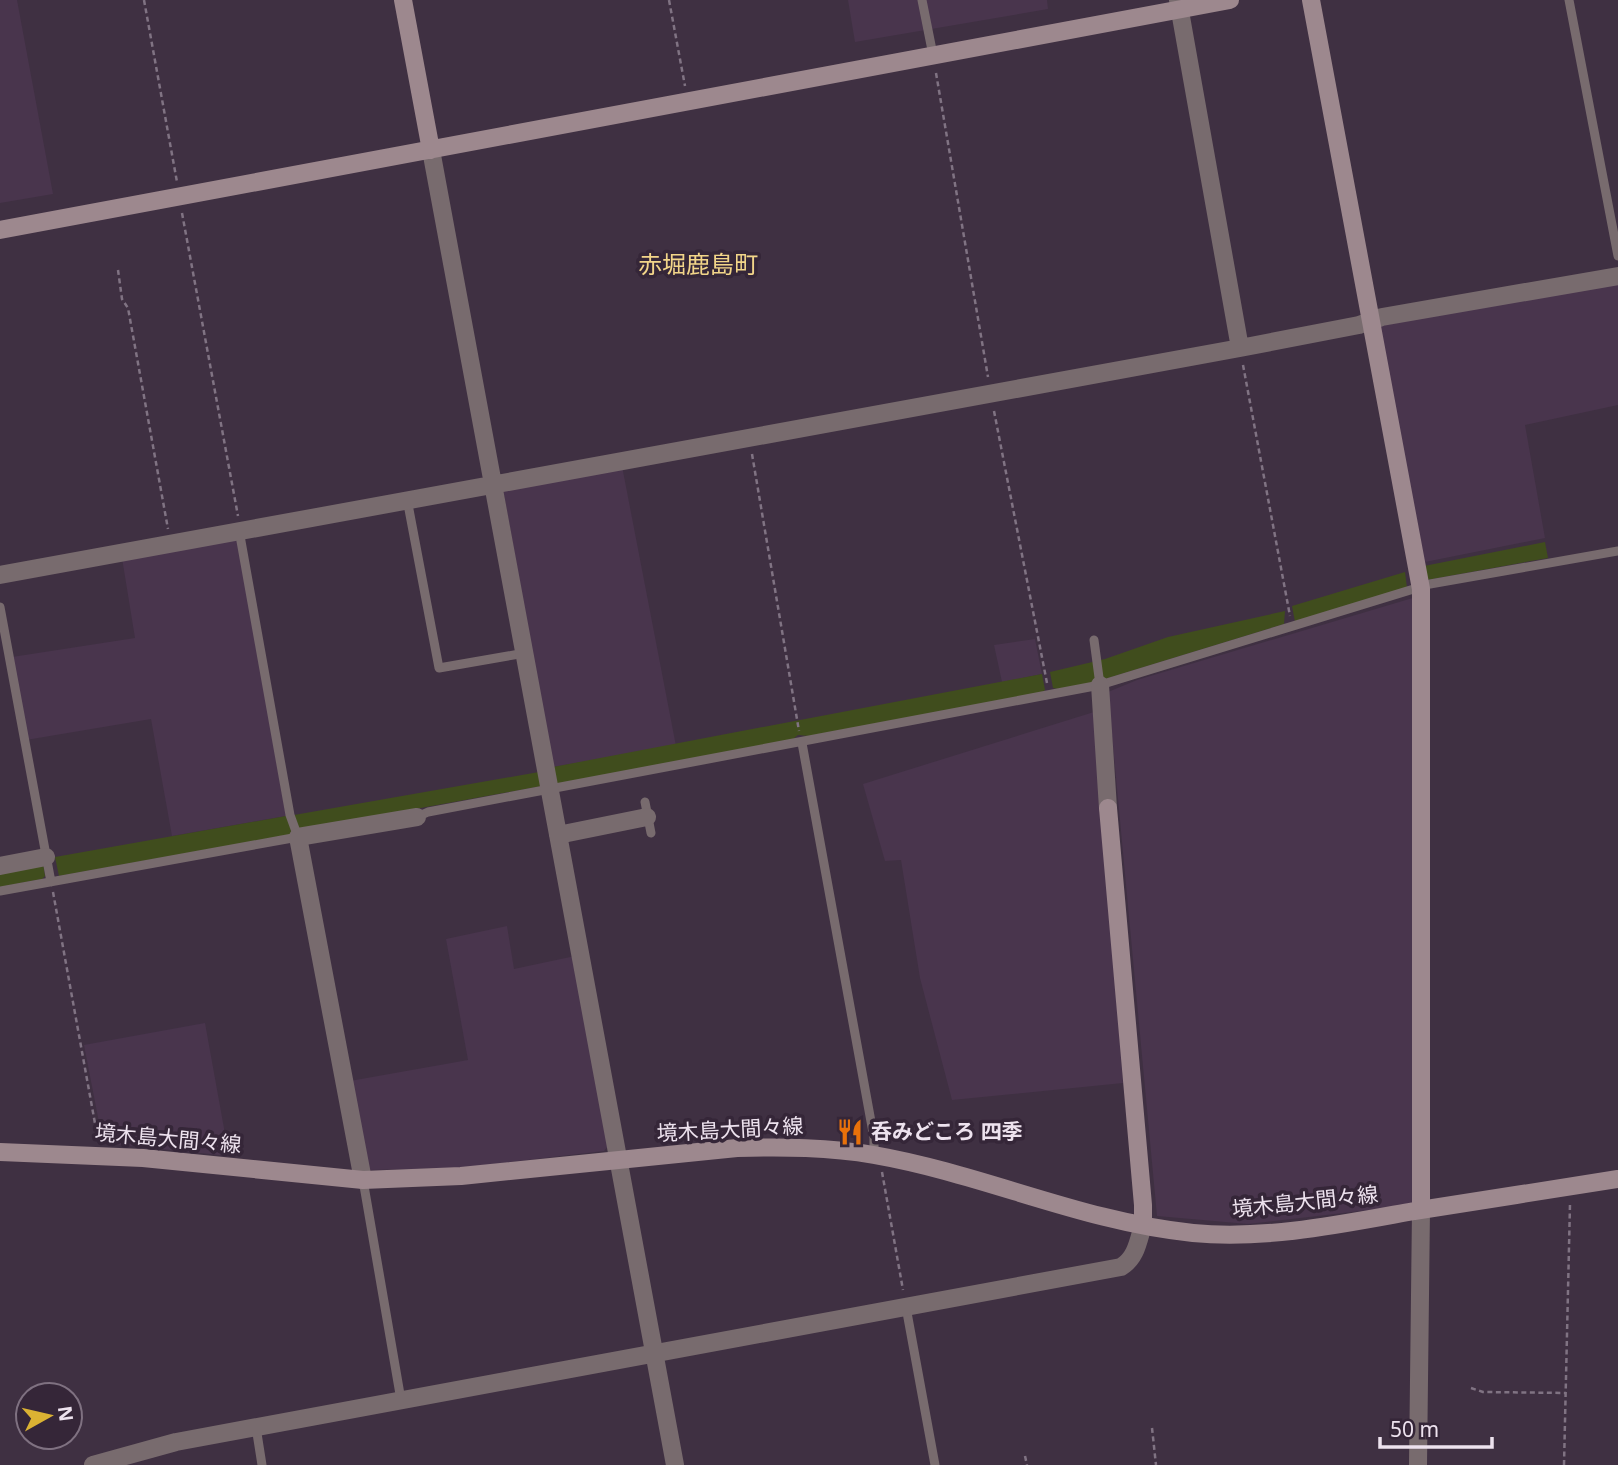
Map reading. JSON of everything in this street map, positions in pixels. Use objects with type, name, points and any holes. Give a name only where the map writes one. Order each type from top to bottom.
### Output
[{"type":"street","points":[[403,0],[675,1465]]},
{"type":"street","points":[[0,230],[688,102],[1179,4],[1230,0]]},
{"type":"street","points":[[1311,0],[1421,589],[1421,1210],[1418,1465]]},
{"type":"street","points":[[1179,4],[1240,348]]},
{"type":"street","points":[[0,575],[1240,348],[1370,321],[1618,276]]},
{"type":"street","points":[[93,1465],[145,1449],[256,1427],[1121,1267],[1129,1262],[1143,1225],[1143,1205],[1108,808],[1100,685]]},
{"type":"street","points":[[363,1180],[298,837],[417,817]]},
{"type":"street","points":[[558,835],[648,817]]},
{"type":"street","points":[[0,866],[46,857]]},
{"type":"street","name":"境木島大間々線","points":[[0,1152],[97,1154],[363,1180],[461,1176],[618,1159],[775,1147],[880,1156],[971,1179],[1091,1215],[1203,1233],[1283,1231],[1618,1178]]},
{"type":"lane","points":[[922,0],[933,55]]},
{"type":"lane","points":[[1569,0],[1618,256]]},
{"type":"lane","points":[[407,499],[439,668],[525,653]]},
{"type":"lane","points":[[0,891],[298,837],[290,815],[239,530]]},
{"type":"lane","points":[[417,817],[428,812],[1100,685],[1421,589],[1430,584],[1618,551]]},
{"type":"lane","points":[[0,607],[51,882]]},
{"type":"lane","points":[[1094,640],[1100,685]]},
{"type":"lane","points":[[802,743],[874,1138],[880,1156]]},
{"type":"lane","points":[[363,1180],[401,1400]]},
{"type":"lane","points":[[906,1307],[934,1465]]},
{"type":"lane","points":[[256,1427],[262,1465]]},
{"type":"path","points":[[144,0],[239,530]]},
{"type":"path","points":[[669,0],[688,102]]},
{"type":"path","points":[[118,270],[122,299],[128,308],[170,543]]},
{"type":"path","points":[[1240,348],[1292,626]]},
{"type":"path","points":[[749,437],[802,743]]},
{"type":"path","points":[[51,882],[99,1140],[97,1154]]},
{"type":"path","points":[[880,1156],[906,1307]]},
{"type":"path","points":[[1564,1465],[1569,1187]]},
{"type":"path","points":[[1471,1388],[1483,1392],[1566,1393]]},
{"type":"path","points":[[1152,1428],[1156,1465]]},
{"type":"path","points":[[1025,1456],[1027,1465]]},
{"type":"shaded area","points":[[0,0],[17,0],[53,194],[0,203]]},
{"type":"shaded area","points":[[848,0],[1047,0],[1048,9],[855,42]]},
{"type":"shaded area","points":[[1618,282],[1618,405],[1525,425],[1545,538],[1425,562],[1379,326]]},
{"type":"shaded area","points":[[622,466],[676,746],[553,767],[503,489]]},
{"type":"shaded area","points":[[237,536],[286,816],[172,836],[151,719],[26,740],[12,657],[135,638],[122,558]]},
{"type":"shaded area","points":[[1416,597],[1412,1205],[1248,1224],[1157,1216],[1108,692],[1137,680]]},
{"type":"shaded area","points":[[1035,639],[1042,674],[1002,682],[994,645]]},
{"type":"shaded area","points":[[1094,712],[1123,1083],[952,1100],[920,978],[901,860],[885,861],[863,784]]},
{"type":"shaded area","points":[[507,926],[514,969],[575,956],[609,1145],[604,1151],[458,1168],[370,1170],[365,1167],[350,1081],[468,1060],[446,939]]},
{"type":"shaded area","points":[[205,1023],[229,1156],[103,1143],[84,1045]]},
{"type":"green space","points":[[1545,542],[1548,558],[1427,580],[1424,566]]},
{"type":"green space","points":[[1405,572],[1407,588],[1295,622],[1292,606]]},
{"type":"green space","points":[[1285,611],[1284,624],[1092,683],[1053,688],[1050,672],[1105,659],[1168,637]]},
{"type":"green space","points":[[1042,674],[1045,690],[1041,693],[809,736],[798,735],[792,740],[556,784],[553,767]]},
{"type":"green space","points":[[539,772],[542,786],[300,830],[294,815]]},
{"type":"green space","points":[[286,816],[293,834],[59,876],[55,857]]},
{"type":"green space","points":[[43,863],[45,876],[42,879],[0,887],[0,871]]},
{"type":"place","name":"呑みどころ 四季","points":[[850,1132]]},
{"type":"district","name":"赤堀鹿島町","points":[[698,265]]}]
